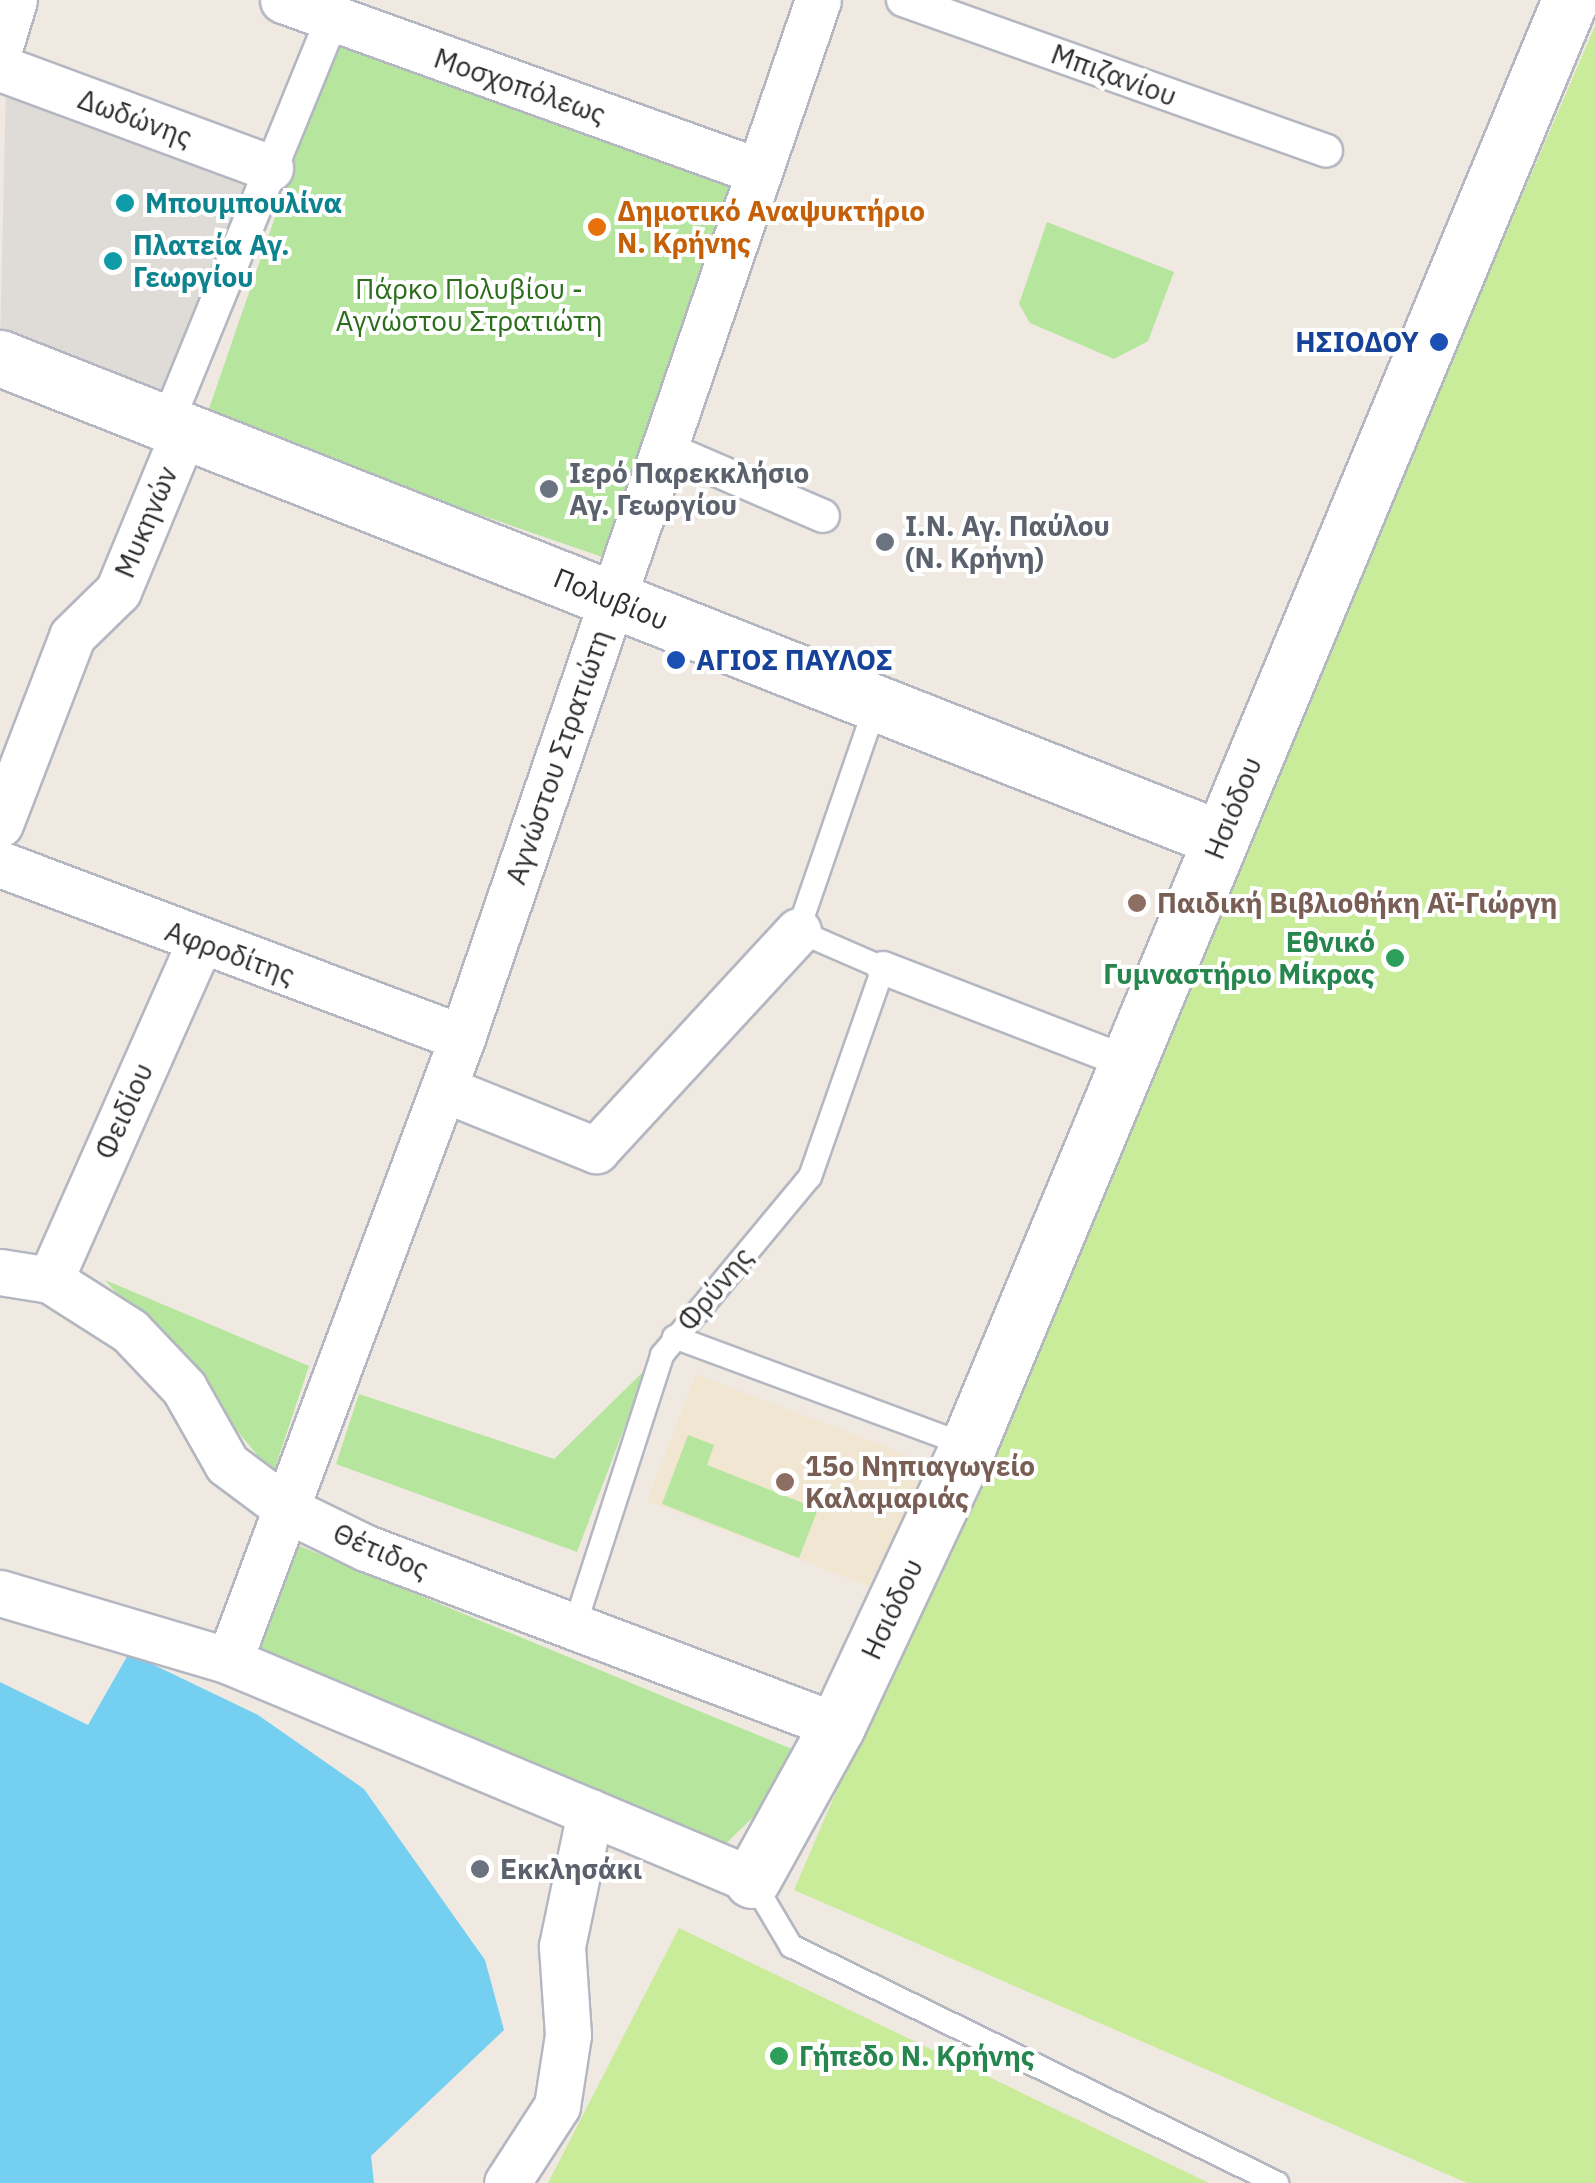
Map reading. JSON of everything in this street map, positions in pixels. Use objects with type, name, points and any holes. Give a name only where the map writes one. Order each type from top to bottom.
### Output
[{"type":"main road","name":"Ησιόδου","points":[[752,1880],[837,1726],[968,1446],[1570,0]]},
{"type":"main road","name":"Πολυβίου","points":[[0,358],[177,425],[875,707],[1221,839]]},
{"type":"street","points":[[0,46],[14,0]]},
{"type":"street","name":"Μοσχοπόλεως","points":[[283,0],[336,10],[758,170]]},
{"type":"street","name":"Αγνώστου Στρατιώτη","points":[[229,1661],[290,1511],[444,1089],[818,0]]},
{"type":"street","name":"Μπιζανίου","points":[[903,0],[1326,151]]},
{"type":"street","points":[[177,425],[270,168],[336,10]]},
{"type":"street","name":"Δωδώνης","points":[[0,68],[270,168]]},
{"type":"street","name":"Μυκηνών","points":[[0,824],[72,636],[118,591],[177,425]]},
{"type":"street","points":[[686,457],[823,516]]},
{"type":"street","name":"Αφροδίτης","points":[[0,864],[199,943],[462,1038]]},
{"type":"street","points":[[444,1089],[596,1150],[798,930]]},
{"type":"street","name":"Φειδίου","points":[[50,1280],[199,943]]},
{"type":"street","points":[[883,968],[1127,1062]]},
{"type":"street","name":"Θέτιδος","points":[[0,1272],[50,1280],[130,1332],[184,1388],[227,1464],[290,1511],[837,1726]]},
{"type":"street","points":[[0,1592],[229,1661],[752,1880]]},
{"type":"street","points":[[507,2183],[557,2106],[568,2034],[562,1946],[590,1812]]},
{"type":"lane","points":[[875,707],[798,930],[883,968]]},
{"type":"lane","name":"Φρύνης","points":[[576,1625],[674,1337],[810,1177],[883,968]]},
{"type":"lane","points":[[674,1337],[968,1446]]},
{"type":"lane","points":[[752,1880],[791,1946],[1277,2183]]},
{"type":"shaded area","name":"Πλατεία Αγ. Γεωργίου","points":[[6,85],[260,178],[165,404],[0,343]]},
{"type":"shaded area","name":"15ο Νηπιαγωγείο Καλαμαριάς","points":[[696,1374],[925,1462],[876,1589],[647,1501]]},
{"type":"green space","name":"Εθνικό Γυμναστήριο Μίκρας","points":[[1595,26],[1595,2183],[1467,2183],[794,1890]]},
{"type":"green space","name":"Πάρκο Πολυβίου - Αγνώστου Στρατιώτη","points":[[336,40],[737,178],[606,558],[205,420]]},
{"type":"green space","points":[[1047,222],[1174,272],[1148,341],[1114,359],[1030,323],[1019,304]]},
{"type":"green space","points":[[105,1280],[309,1366],[273,1474],[205,1392]]},
{"type":"green space","points":[[647,1368],[577,1552],[336,1464],[359,1394],[554,1459]]},
{"type":"green space","points":[[688,1435],[714,1445],[707,1465],[818,1509],[799,1558],[662,1504]]},
{"type":"green space","points":[[295,1544],[814,1758],[713,1856],[251,1647]]},
{"type":"green space","name":"Γήπεδο Ν. Κρήνης","points":[[679,1928],[1209,2183],[548,2183]]},
{"type":"water","points":[[129,1653],[258,1715],[364,1789],[485,1960],[504,2030],[371,2156],[374,2183],[0,2183],[0,1682],[88,1725]]},
{"type":"place","name":"Μπουμπουλίνα","points":[[125,203]]},
{"type":"place","name":"Δημοτικό Αναψυκτήριο Ν. Κρήνης","points":[[597,227]]},
{"type":"place","name":"Πλατεία Αγ. Γεωργίου","points":[[113,261]]},
{"type":"place","name":"ΗΣΙΟΔΟΥ","points":[[1439,342]]},
{"type":"place","name":"Ιερό Παρεκκλήσιο Αγ. Γεωργίου","points":[[549,489]]},
{"type":"place","name":"Ι.Ν. Αγ. Παύλου (Ν. Κρήνη)","points":[[885,542]]},
{"type":"place","name":"ΑΓΙΟΣ ΠΑΥΛΟΣ","points":[[676,660]]},
{"type":"place","name":"Παιδική Βιβλιοθήκη Αϊ-Γιώργη","points":[[1137,903]]},
{"type":"place","name":"Εθνικό Γυμναστήριο Μίκρας","points":[[1395,958]]},
{"type":"place","name":"15ο Νηπιαγωγείο Καλαμαριάς","points":[[785,1482]]},
{"type":"place","name":"Εκκλησάκι","points":[[480,1869]]},
{"type":"place","name":"Γήπεδο Ν. Κρήνης","points":[[779,2056]]}]
